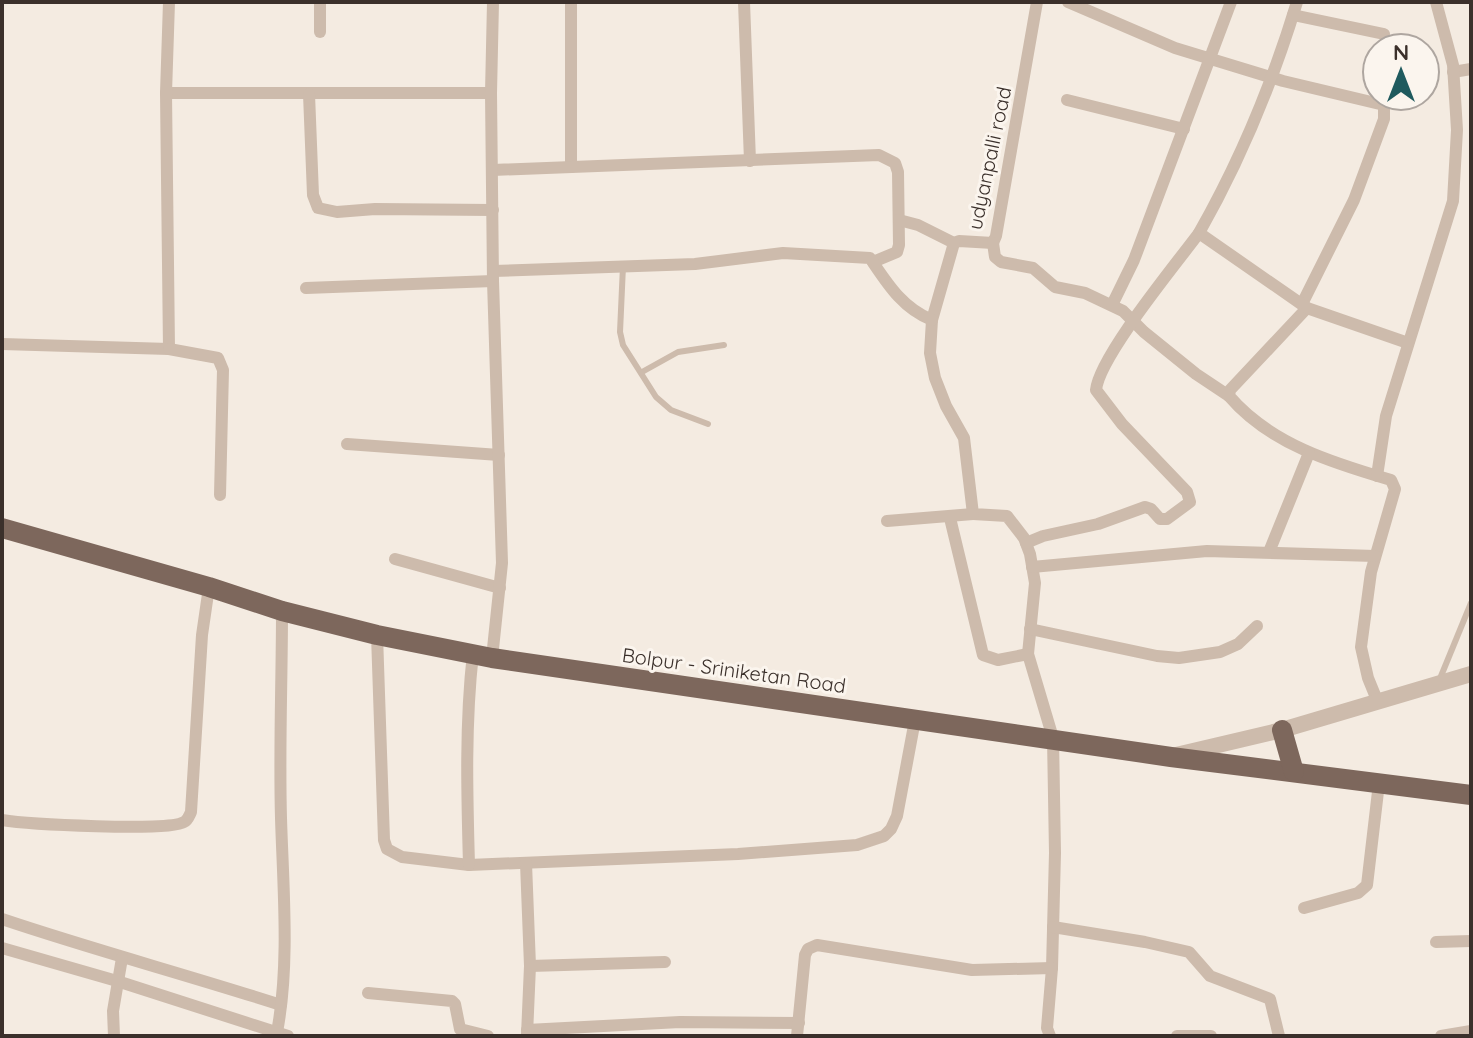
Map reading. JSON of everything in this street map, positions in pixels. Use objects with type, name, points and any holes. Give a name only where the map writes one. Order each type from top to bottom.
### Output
[{"type":"main road","name":"Bolpur - Sriniketan Road","points":[[2,528],[282,611],[377,635],[482,656],[1171,757],[1471,795]]},
{"type":"main road","points":[[1282,730],[1294,772]]},
{"type":"street","points":[[169,2],[166,93],[169,349]]},
{"type":"street","points":[[320,2],[320,32]]},
{"type":"street","points":[[469,865],[467,703],[500,588],[502,563],[493,276],[493,2]]},
{"type":"street","points":[[571,2],[571,167]]},
{"type":"street","points":[[744,2],[750,161]]},
{"type":"street","name":"udyanpalli road","points":[[973,514],[964,438],[935,378],[930,353],[932,320],[954,243],[993,243],[996,236],[1037,2]]},
{"type":"street","points":[[1068,2],[1175,48],[1271,77],[1380,103],[1386,109],[1354,200],[1304,306],[1230,390],[1229,396]]},
{"type":"street","points":[[1112,305],[1134,260],[1231,2]]},
{"type":"street","points":[[1377,476],[1386,416],[1453,201],[1457,130],[1453,72],[1436,2]]},
{"type":"street","points":[[1026,543],[1043,536],[1098,524],[1138,508],[1148,508],[1160,519],[1167,519],[1190,502],[1187,492],[1122,424],[1096,390],[1101,372],[1134,320],[1199,233],[1218,199],[1271,77],[1295,8],[1377,32]]},
{"type":"street","points":[[1453,72],[1471,69]]},
{"type":"street","points":[[166,93],[491,93]]},
{"type":"street","points":[[309,94],[313,195],[318,208],[337,212],[375,209],[493,210]]},
{"type":"street","points":[[1067,100],[1184,129]]},
{"type":"street","points":[[493,170],[879,155],[895,163],[898,172],[899,220],[897,252],[873,262]]},
{"type":"street","points":[[899,220],[918,225],[954,243]]},
{"type":"street","points":[[1199,233],[1304,306],[1408,343]]},
{"type":"street","points":[[993,243],[995,257],[1001,262],[1033,268],[1055,287],[1085,293],[1112,305],[1196,374],[1229,396],[1259,424],[1309,453],[1391,480],[1395,489],[1375,556],[1361,647],[1377,700]]},
{"type":"street","points":[[306,288],[623,266],[695,264],[783,253],[854,255],[870,258],[897,297],[919,315],[932,320]]},
{"type":"street","points":[[2,344],[169,349],[218,358],[223,370],[220,495]]},
{"type":"street","points":[[347,444],[499,455]]},
{"type":"street","points":[[1269,552],[1309,453]]},
{"type":"street","points":[[887,521],[973,514],[1007,516],[1026,543],[1035,598],[1028,654],[1053,738],[1053,927],[1047,1028],[1050,1036]]},
{"type":"street","points":[[950,518],[983,655],[998,660],[1028,654]]},
{"type":"street","points":[[1032,567],[1167,553],[1269,552],[1375,556]]},
{"type":"street","points":[[395,559],[500,588]]},
{"type":"street","points":[[2,820],[52,825],[142,826],[176,825],[188,819],[191,812],[202,635],[209,587]]},
{"type":"street","points":[[281,1022],[284,899],[281,816],[282,611]]},
{"type":"street","points":[[1030,629],[1179,658],[1220,652],[1238,644],[1257,626]]},
{"type":"street","points":[[377,635],[384,840],[387,849],[402,857],[469,865],[738,854],[857,845],[875,840],[891,829],[897,816],[915,720]]},
{"type":"street","points":[[1171,757],[1282,730],[1471,674]]},
{"type":"street","points":[[1304,908],[1358,893],[1367,885],[1379,783]]},
{"type":"street","points":[[526,863],[530,966],[527,1033],[680,1022],[798,1030],[805,955],[808,949],[817,945],[972,970],[1052,968]]},
{"type":"street","points":[[2,919],[119,970],[281,1022]]},
{"type":"street","points":[[1053,927],[1189,952],[1210,976],[1270,999],[1279,1036]]},
{"type":"street","points":[[1436,942],[1471,941]]},
{"type":"street","points":[[2,948],[119,970],[180,973],[281,1022]]},
{"type":"street","points":[[530,966],[665,962]]},
{"type":"street","points":[[114,1036],[112,1026],[119,970]]},
{"type":"street","points":[[368,993],[452,1001],[460,1029],[488,1036]]},
{"type":"street","points":[[1441,1036],[1471,1031]]},
{"type":"street","points":[[1177,1036],[1211,1036]]},
{"type":"lane","points":[[623,266],[620,332],[623,345],[656,397],[671,410],[708,424]]},
{"type":"lane","points":[[642,372],[678,352],[724,345]]},
{"type":"lane","points":[[1438,682],[1471,603]]}]
